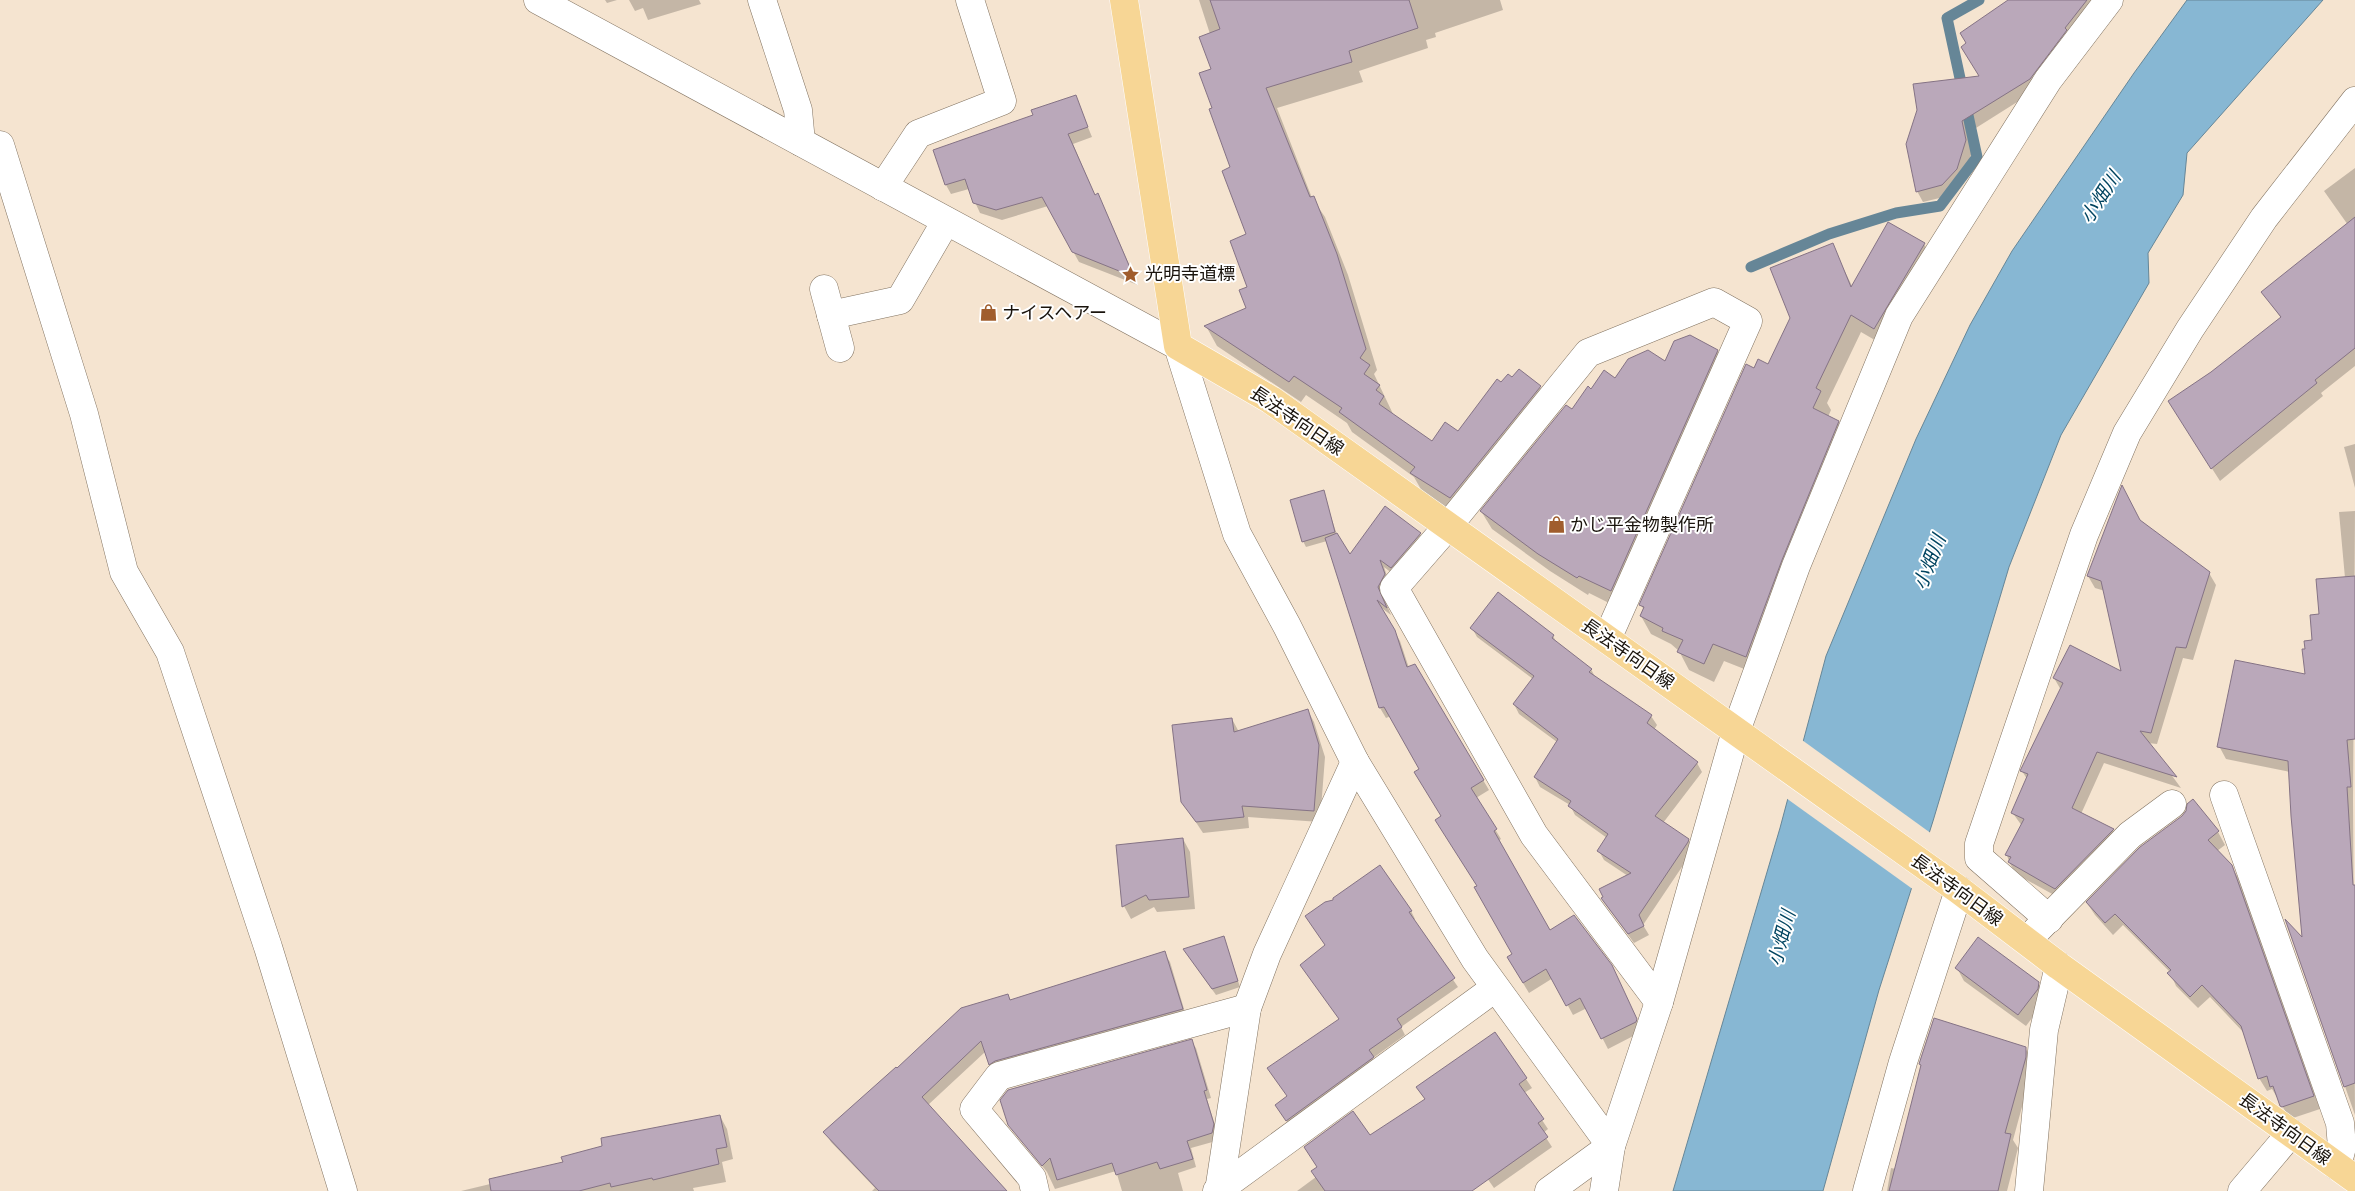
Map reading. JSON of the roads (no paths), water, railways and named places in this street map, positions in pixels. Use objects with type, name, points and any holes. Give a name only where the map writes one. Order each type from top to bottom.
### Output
[{"type":"main road","points":[[1124,0],[1178,346]]},
{"type":"main road","name":"長法寺向日線","points":[[1178,346],[1271,400],[1959,890],[2058,966],[2346,1173]]},
{"type":"street","points":[[762,0],[798,110],[801,142]]},
{"type":"street","points":[[883,187],[918,134],[1002,101],[970,0]]},
{"type":"street","points":[[1604,1191],[1611,1146],[1659,1002],[1736,731],[1796,566],[1899,316],[2048,80],[2109,0]]},
{"type":"street","points":[[543,2],[1178,346],[1237,534],[1287,626],[1355,762],[1495,988],[1611,1146]]},
{"type":"street","points":[[2049,919],[1980,858],[1979,844],[2084,535],[2127,434],[2190,329],[2264,218],[2355,101]]},
{"type":"street","points":[[0,146],[84,414],[124,572],[170,652],[268,947],[343,1191]]},
{"type":"street","points":[[831,315],[900,300],[946,221]]},
{"type":"street","points":[[824,289],[840,348]]},
{"type":"street","points":[[1607,639],[1748,320],[1714,302],[1588,353],[1448,526],[1394,588],[1534,835],[1659,1002]]},
{"type":"street","points":[[1219,1191],[1247,1008],[1267,954],[1355,762]]},
{"type":"street","points":[[2224,795],[2340,1123],[2346,1173]]},
{"type":"street","points":[[2026,941],[2130,836],[2172,804]]},
{"type":"street","points":[[1867,1191],[1903,1062],[1959,890]]},
{"type":"street","points":[[2029,1191],[2044,1030],[2058,966]]},
{"type":"street","points":[[1219,1191],[1495,988]]},
{"type":"street","points":[[1035,1191],[1032,1178],[974,1109],[999,1076],[1247,1008]]},
{"type":"street","points":[[2242,1191],[2291,1133]]},
{"type":"street","points":[[1549,1191],[1611,1146]]},
{"type":"water","name":"小畑川","points":[[2187,0],[2323,0],[2187,153],[2183,195],[2148,253],[2149,283],[2061,435],[2009,567],[1933,821],[1879,990],[1823,1191],[1673,1191],[1780,828],[1826,656],[1916,439],[1970,325],[2012,251],[2134,73]]},
{"type":"waterway","points":[[1751,267],[1829,234],[1896,213],[1940,206],[1977,157],[1947,18],[1979,0]]},
{"type":"place","name":"光明寺道標","points":[[1131,274]]},
{"type":"place","name":"ナイスヘアー","points":[[988,313]]},
{"type":"place","name":"かじ平金物製作所","points":[[1556,525]]}]
